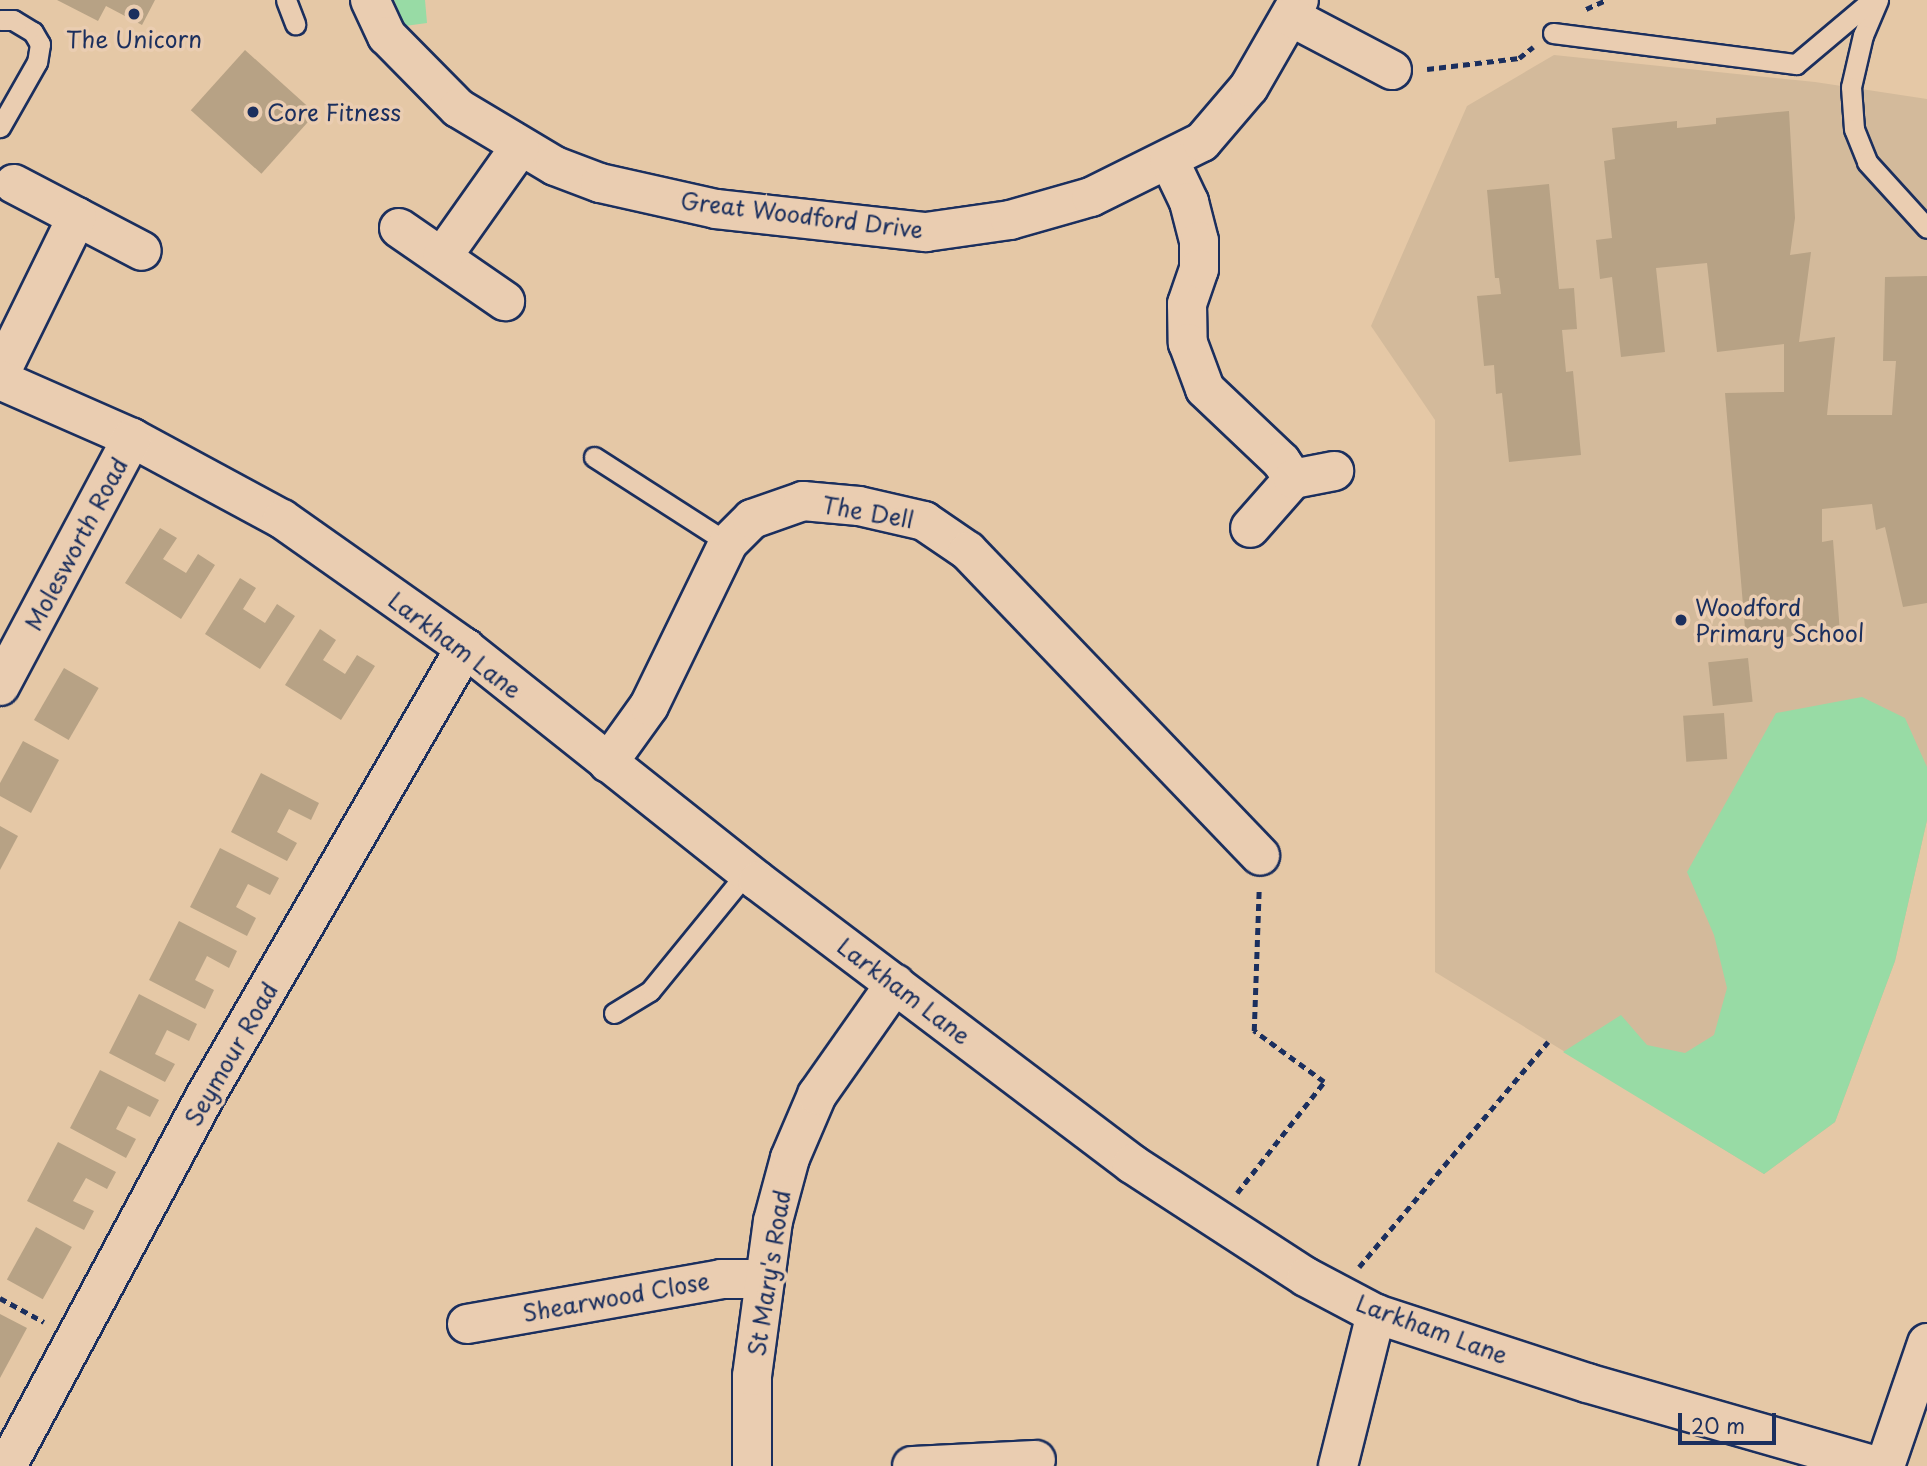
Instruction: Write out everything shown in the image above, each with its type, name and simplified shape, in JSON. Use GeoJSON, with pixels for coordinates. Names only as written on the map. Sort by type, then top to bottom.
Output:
{"type":"FeatureCollection","features":[{"type":"Feature","properties":{"kind":"street","name":"Great Woodford Drive"},"geometry":{"type":"LineString","coordinates":[[370,0],[387,36],[449,99],[520,147],[600,183],[716,209],[926,232],[1010,220],[1091,197],[1202,142],[1248,87],[1295,9]]}},
{"type":"Feature","properties":{"kind":"street"},"geometry":{"type":"LineString","coordinates":[[1295,9],[1392,70]]}},
{"type":"Feature","properties":{"kind":"street"},"geometry":{"type":"LineString","coordinates":[[442,257],[520,147]]}},
{"type":"Feature","properties":{"kind":"street"},"geometry":{"type":"LineString","coordinates":[[1169,160],[1189,202],[1199,241],[1199,269],[1187,304],[1188,342],[1205,389],[1281,461],[1293,479]]}},
{"type":"Feature","properties":{"kind":"street"},"geometry":{"type":"LineString","coordinates":[[14,184],[142,251]]}},
{"type":"Feature","properties":{"kind":"street"},"geometry":{"type":"LineString","coordinates":[[0,374],[77,217]]}},
{"type":"Feature","properties":{"kind":"street"},"geometry":{"type":"LineString","coordinates":[[399,228],[505,301]]}},
{"type":"Feature","properties":{"kind":"street","name":"Larkham Lane"},"geometry":{"type":"LineString","coordinates":[[0,380],[132,438],[282,519],[465,648],[747,872],[1132,1164],[1337,1293],[1376,1314],[1587,1383],[1877,1466]]}},
{"type":"Feature","properties":{"kind":"street","name":"Molesworth Road"},"geometry":{"type":"LineString","coordinates":[[0,686],[132,438]]}},
{"type":"Feature","properties":{"kind":"street"},"geometry":{"type":"LineString","coordinates":[[1250,528],[1293,479],[1334,471]]}},
{"type":"Feature","properties":{"kind":"street","name":"The Dell"},"geometry":{"type":"LineString","coordinates":[[608,763],[649,706],[728,543],[752,519],[803,501],[859,506],[924,521],[968,551],[1260,855]]}},
{"type":"Feature","properties":{"kind":"street","name":"Seymour Road"},"geometry":{"type":"LineString","coordinates":[[7,1466],[206,1095],[465,648]]}},
{"type":"Feature","properties":{"kind":"street","name":"St Mary's Road"},"geometry":{"type":"LineString","coordinates":[[752,1466],[752,1376],[773,1221],[790,1158],[817,1095],[895,984]]}},
{"type":"Feature","properties":{"kind":"street","name":"Shearwood Close"},"geometry":{"type":"LineString","coordinates":[[467,1324],[722,1279],[765,1279]]}},
{"type":"Feature","properties":{"kind":"street"},"geometry":{"type":"LineString","coordinates":[[1338,1466],[1376,1314]]}},
{"type":"Feature","properties":{"kind":"street"},"geometry":{"type":"LineString","coordinates":[[1885,1466],[1927,1343]]}},
{"type":"Feature","properties":{"kind":"street"},"geometry":{"type":"LineString","coordinates":[[912,1466],[1037,1460]]}},
{"type":"Feature","properties":{"kind":"lane"},"geometry":{"type":"LineString","coordinates":[[286,0],[295,24]]}},
{"type":"Feature","properties":{"kind":"lane"},"geometry":{"type":"LineString","coordinates":[[1553,33],[1796,64],[1875,0]]}},
{"type":"Feature","properties":{"kind":"lane"},"geometry":{"type":"LineString","coordinates":[[1875,0],[1863,35],[1851,87],[1854,129],[1867,162],[1927,228]]}},
{"type":"Feature","properties":{"kind":"lane"},"geometry":{"type":"LineString","coordinates":[[0,20],[13,20],[33,32],[40,44],[37,62],[0,127]]}},
{"type":"Feature","properties":{"kind":"lane"},"geometry":{"type":"LineString","coordinates":[[594,457],[728,543]]}},
{"type":"Feature","properties":{"kind":"lane"},"geometry":{"type":"LineString","coordinates":[[614,1013],[650,991],[747,872]]}},
{"type":"Feature","properties":{"kind":"path"},"geometry":{"type":"LineString","coordinates":[[1392,70],[1519,58],[1606,0]]}},
{"type":"Feature","properties":{"kind":"path"},"geometry":{"type":"LineString","coordinates":[[1217,1219],[1324,1082],[1254,1031],[1260,855]]}},
{"type":"Feature","properties":{"kind":"path"},"geometry":{"type":"LineString","coordinates":[[1337,1293],[1548,1042]]}},
{"type":"Feature","properties":{"kind":"path"},"geometry":{"type":"LineString","coordinates":[[0,1298],[75,1339]]}},
{"type":"Feature","properties":{"kind":"shaded area","name":"Woodford Primary School"},"geometry":{"type":"Polygon","coordinates":[[[1554,55],[1815,82],[1927,99],[1927,820],[1895,961],[1835,1122],[1764,1174],[1435,972],[1435,420],[1371,326],[1467,106],[1554,55]]]}},
{"type":"Feature","properties":{"kind":"green space"},"geometry":{"type":"Polygon","coordinates":[[[394,0],[425,0],[427,23],[405,26],[394,0]]]}},
{"type":"Feature","properties":{"kind":"green space"},"geometry":{"type":"Polygon","coordinates":[[[1862,697],[1905,718],[1927,767],[1927,820],[1895,961],[1835,1122],[1764,1174],[1563,1052],[1621,1015],[1647,1045],[1685,1053],[1714,1035],[1727,988],[1714,935],[1687,872],[1776,713],[1862,697]]]}},
{"type":"Feature","properties":{"kind":"building","name":"The Unicorn"},"geometry":{"type":"Polygon","coordinates":[[[57,0],[155,0],[142,25],[106,6],[98,21],[57,0]]]}},
{"type":"Feature","properties":{"kind":"building","name":"Core Fitness"},"geometry":{"type":"Polygon","coordinates":[[[245,50],[316,114],[261,174],[191,110],[245,50]]]}},
{"type":"Feature","properties":{"kind":"building"},"geometry":{"type":"Polygon","coordinates":[[[1789,111],[1795,218],[1790,255],[1811,252],[1799,342],[1835,337],[1827,415],[1892,415],[1896,361],[1883,361],[1885,277],[1927,276],[1927,603],[1903,607],[1885,527],[1876,530],[1872,504],[1822,509],[1822,542],[1833,540],[1840,633],[1746,640],[1725,393],[1784,392],[1784,344],[1717,352],[1707,263],[1656,268],[1665,352],[1621,357],[1612,277],[1600,279],[1596,240],[1612,238],[1604,161],[1615,159],[1612,128],[1677,121],[1677,128],[1716,124],[1716,118],[1789,111]]]}},
{"type":"Feature","properties":{"kind":"building"},"geometry":{"type":"Polygon","coordinates":[[[1549,184],[1559,289],[1574,288],[1577,329],[1562,330],[1566,372],[1573,371],[1581,455],[1509,462],[1502,393],[1496,394],[1494,365],[1484,366],[1477,296],[1501,294],[1499,278],[1495,278],[1487,190],[1549,184]]]}},
{"type":"Feature","properties":{"kind":"building"},"geometry":{"type":"Polygon","coordinates":[[[160,528],[177,538],[163,559],[186,573],[198,554],[215,565],[181,619],[125,583],[160,528]]]}},
{"type":"Feature","properties":{"kind":"building"},"geometry":{"type":"Polygon","coordinates":[[[240,578],[256,588],[243,609],[265,623],[277,604],[295,616],[260,669],[205,634],[240,578]]]}},
{"type":"Feature","properties":{"kind":"building"},"geometry":{"type":"Polygon","coordinates":[[[320,629],[336,640],[323,660],[345,674],[357,655],[375,666],[341,720],[285,685],[320,629]]]}},
{"type":"Feature","properties":{"kind":"building"},"geometry":{"type":"Polygon","coordinates":[[[1748,658],[1753,702],[1713,706],[1708,662],[1748,658]]]}},
{"type":"Feature","properties":{"kind":"building"},"geometry":{"type":"Polygon","coordinates":[[[64,668],[99,688],[69,740],[34,720],[64,668]]]}},
{"type":"Feature","properties":{"kind":"building"},"geometry":{"type":"Polygon","coordinates":[[[1724,713],[1727,759],[1686,762],[1683,716],[1724,713]]]}},
{"type":"Feature","properties":{"kind":"building"},"geometry":{"type":"Polygon","coordinates":[[[23,741],[59,760],[31,813],[0,796],[0,783],[23,741]]]}},
{"type":"Feature","properties":{"kind":"building"},"geometry":{"type":"Polygon","coordinates":[[[261,773],[319,803],[311,820],[289,809],[277,832],[297,843],[287,861],[231,832],[261,773]]]}},
{"type":"Feature","properties":{"kind":"building"},"geometry":{"type":"Polygon","coordinates":[[[0,826],[18,836],[0,870],[0,826]]]}},
{"type":"Feature","properties":{"kind":"building"},"geometry":{"type":"Polygon","coordinates":[[[220,848],[279,878],[270,895],[248,884],[236,907],[256,918],[247,936],[190,907],[220,848]]]}},
{"type":"Feature","properties":{"kind":"building"},"geometry":{"type":"Polygon","coordinates":[[[179,921],[237,951],[229,968],[207,956],[195,980],[214,990],[205,1009],[149,980],[179,921]]]}},
{"type":"Feature","properties":{"kind":"building"},"geometry":{"type":"Polygon","coordinates":[[[139,994],[197,1024],[189,1041],[167,1030],[155,1054],[175,1064],[165,1082],[109,1053],[139,994]]]}},
{"type":"Feature","properties":{"kind":"building"},"geometry":{"type":"Polygon","coordinates":[[[100,1070],[159,1100],[150,1117],[128,1106],[116,1129],[136,1139],[126,1158],[70,1128],[100,1070]]]}},
{"type":"Feature","properties":{"kind":"building"},"geometry":{"type":"Polygon","coordinates":[[[58,1142],[116,1172],[107,1189],[86,1178],[73,1201],[94,1211],[84,1230],[27,1201],[58,1142]]]}},
{"type":"Feature","properties":{"kind":"building"},"geometry":{"type":"Polygon","coordinates":[[[36,1227],[72,1247],[43,1299],[7,1279],[36,1227]]]}},
{"type":"Feature","properties":{"kind":"building"},"geometry":{"type":"Polygon","coordinates":[[[0,1314],[27,1328],[0,1378],[0,1314]]]}},
{"type":"Feature","properties":{"kind":"place","name":"The Unicorn"},"geometry":{"type":"Point","coordinates":[134,14]}},
{"type":"Feature","properties":{"kind":"place","name":"Core Fitness"},"geometry":{"type":"Point","coordinates":[253,112]}},
{"type":"Feature","properties":{"kind":"place","name":"Woodford Primary School"},"geometry":{"type":"Point","coordinates":[1681,620]}}]}
